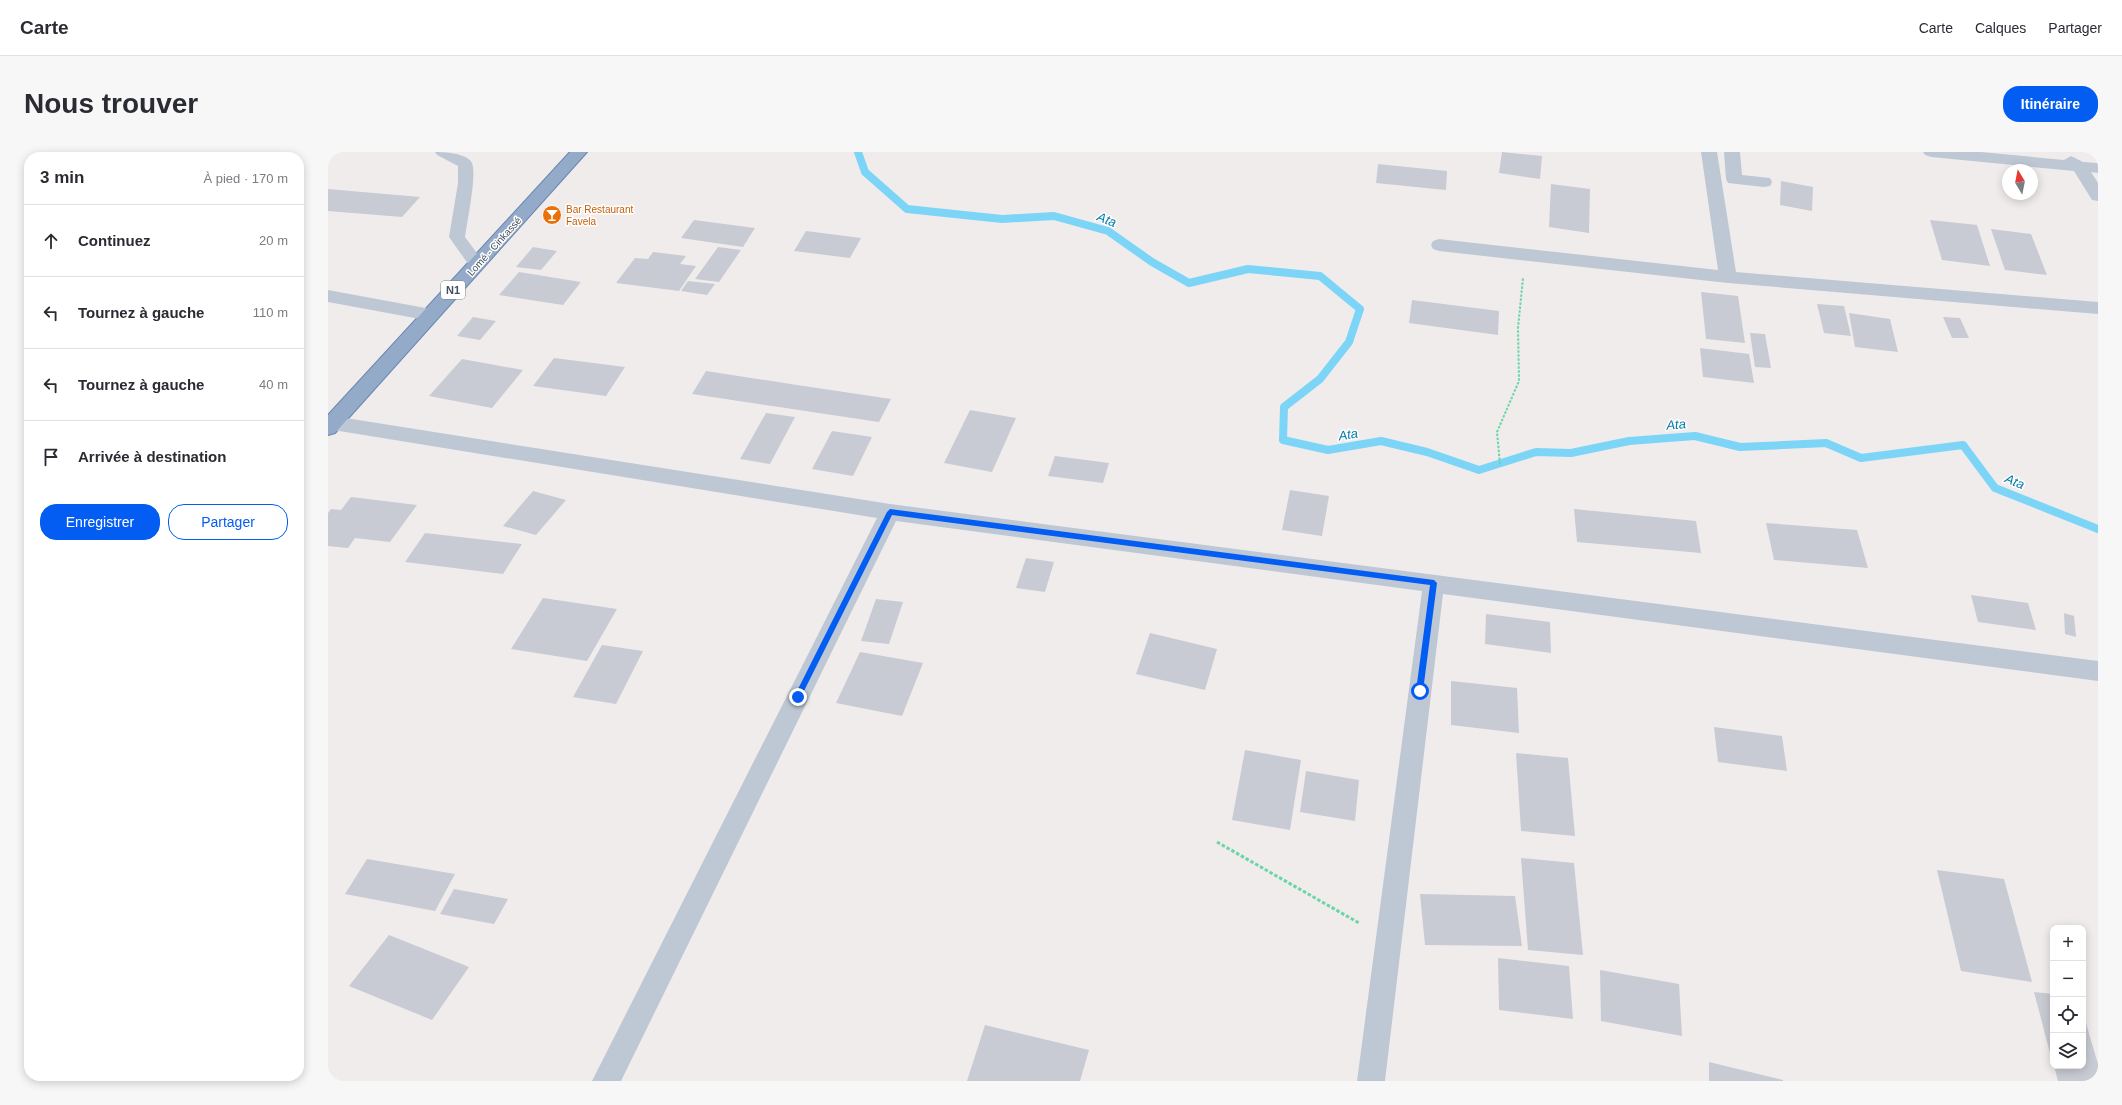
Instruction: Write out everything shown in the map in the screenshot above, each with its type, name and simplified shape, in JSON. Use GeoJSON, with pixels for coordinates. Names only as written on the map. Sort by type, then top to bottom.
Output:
{"type":"FeatureCollection","features":[{"type":"Feature","properties":{"kind":"highway","name":"Lomé - Cinkassé"},"geometry":{"type":"LineString","coordinates":[[331,426],[578,152]]}},
{"type":"Feature","properties":{"kind":"street"},"geometry":{"type":"LineString","coordinates":[[1709,152],[1728,277]]}},
{"type":"Feature","properties":{"kind":"street"},"geometry":{"type":"LineString","coordinates":[[1732,152],[1734,179],[1764,182]]}},
{"type":"Feature","properties":{"kind":"street"},"geometry":{"type":"LineString","coordinates":[[1931,152],[2098,168]]}},
{"type":"Feature","properties":{"kind":"street"},"geometry":{"type":"LineString","coordinates":[[2056,152],[2080,167],[2098,196]]}},
{"type":"Feature","properties":{"kind":"street"},"geometry":{"type":"LineString","coordinates":[[1439,245],[1728,277],[2098,308]]}},
{"type":"Feature","properties":{"kind":"street"},"geometry":{"type":"LineString","coordinates":[[328,296],[431,315]]}},
{"type":"Feature","properties":{"kind":"street"},"geometry":{"type":"LineString","coordinates":[[331,426],[890,512],[2098,671]]}},
{"type":"Feature","properties":{"kind":"street"},"geometry":{"type":"LineString","coordinates":[[606,1081],[890,512]]}},
{"type":"Feature","properties":{"kind":"street"},"geometry":{"type":"LineString","coordinates":[[1371,1081],[1434,583]]}},
{"type":"Feature","properties":{"kind":"lane"},"geometry":{"type":"LineString","coordinates":[[442,152],[465,164],[465,183],[457,237],[477,264]]}},
{"type":"Feature","properties":{"kind":"path"},"geometry":{"type":"LineString","coordinates":[[1498,251],[1524,275],[1518,328],[1519,381],[1497,432],[1500,464]]}},
{"type":"Feature","properties":{"kind":"path"},"geometry":{"type":"LineString","coordinates":[[1217,842],[1389,940]]}},
{"type":"Feature","properties":{"kind":"building"},"geometry":{"type":"Polygon","coordinates":[[[1502,152],[1542,156],[1540,179],[1499,173],[1502,152]]]}},
{"type":"Feature","properties":{"kind":"building"},"geometry":{"type":"Polygon","coordinates":[[[1378,164],[1447,171],[1446,190],[1376,183],[1378,164]]]}},
{"type":"Feature","properties":{"kind":"building"},"geometry":{"type":"Polygon","coordinates":[[[1781,181],[1813,187],[1812,211],[1780,205],[1781,181]]]}},
{"type":"Feature","properties":{"kind":"building"},"geometry":{"type":"Polygon","coordinates":[[[1551,184],[1590,189],[1589,233],[1549,227],[1551,184]]]}},
{"type":"Feature","properties":{"kind":"building"},"geometry":{"type":"Polygon","coordinates":[[[328,189],[420,197],[402,217],[328,211],[328,189]]]}},
{"type":"Feature","properties":{"kind":"building"},"geometry":{"type":"Polygon","coordinates":[[[694,220],[755,228],[743,247],[681,238],[694,220]]]}},
{"type":"Feature","properties":{"kind":"building"},"geometry":{"type":"Polygon","coordinates":[[[1930,220],[1977,225],[1990,266],[1942,260],[1930,220]]]}},
{"type":"Feature","properties":{"kind":"building"},"geometry":{"type":"Polygon","coordinates":[[[1991,229],[2031,234],[2047,275],[2005,270],[1991,229]]]}},
{"type":"Feature","properties":{"kind":"building"},"geometry":{"type":"Polygon","coordinates":[[[806,231],[861,238],[850,258],[794,251],[806,231]]]}},
{"type":"Feature","properties":{"kind":"building"},"geometry":{"type":"Polygon","coordinates":[[[533,247],[557,251],[541,270],[516,267],[533,247]]]}},
{"type":"Feature","properties":{"kind":"building"},"geometry":{"type":"Polygon","coordinates":[[[718,247],[741,250],[719,282],[695,279],[718,247]]]}},
{"type":"Feature","properties":{"kind":"building"},"geometry":{"type":"Polygon","coordinates":[[[653,252],[686,256],[680,264],[696,266],[679,291],[616,283],[635,258],[648,259],[653,252]]]}},
{"type":"Feature","properties":{"kind":"building"},"geometry":{"type":"Polygon","coordinates":[[[519,272],[581,282],[563,305],[499,295],[519,272]]]}},
{"type":"Feature","properties":{"kind":"building"},"geometry":{"type":"Polygon","coordinates":[[[688,281],[715,284],[707,295],[681,291],[688,281]]]}},
{"type":"Feature","properties":{"kind":"building"},"geometry":{"type":"Polygon","coordinates":[[[1701,292],[1738,296],[1745,343],[1706,339],[1701,292]]]}},
{"type":"Feature","properties":{"kind":"building"},"geometry":{"type":"Polygon","coordinates":[[[1412,300],[1499,311],[1498,335],[1409,323],[1412,300]]]}},
{"type":"Feature","properties":{"kind":"building"},"geometry":{"type":"Polygon","coordinates":[[[1817,304],[1844,306],[1851,336],[1824,333],[1817,304]]]}},
{"type":"Feature","properties":{"kind":"building"},"geometry":{"type":"Polygon","coordinates":[[[1849,313],[1890,319],[1898,352],[1855,347],[1849,313]]]}},
{"type":"Feature","properties":{"kind":"building"},"geometry":{"type":"Polygon","coordinates":[[[473,317],[496,321],[480,340],[457,336],[473,317]]]}},
{"type":"Feature","properties":{"kind":"building"},"geometry":{"type":"Polygon","coordinates":[[[1943,317],[1960,318],[1969,338],[1952,338],[1943,317]]]}},
{"type":"Feature","properties":{"kind":"building"},"geometry":{"type":"Polygon","coordinates":[[[1750,333],[1765,334],[1771,368],[1755,367],[1750,333]]]}},
{"type":"Feature","properties":{"kind":"building"},"geometry":{"type":"Polygon","coordinates":[[[1700,348],[1749,354],[1754,383],[1703,377],[1700,348]]]}},
{"type":"Feature","properties":{"kind":"building"},"geometry":{"type":"Polygon","coordinates":[[[554,358],[625,367],[606,396],[533,386],[554,358]]]}},
{"type":"Feature","properties":{"kind":"building"},"geometry":{"type":"Polygon","coordinates":[[[462,359],[523,370],[492,408],[429,396],[462,359]]]}},
{"type":"Feature","properties":{"kind":"building"},"geometry":{"type":"Polygon","coordinates":[[[706,371],[891,399],[879,422],[692,394],[706,371]]]}},
{"type":"Feature","properties":{"kind":"building"},"geometry":{"type":"Polygon","coordinates":[[[970,410],[1016,418],[992,472],[944,463],[970,410]]]}},
{"type":"Feature","properties":{"kind":"building"},"geometry":{"type":"Polygon","coordinates":[[[766,413],[795,417],[770,464],[740,459],[766,413]]]}},
{"type":"Feature","properties":{"kind":"building"},"geometry":{"type":"Polygon","coordinates":[[[832,431],[872,437],[853,476],[812,469],[832,431]]]}},
{"type":"Feature","properties":{"kind":"building"},"geometry":{"type":"Polygon","coordinates":[[[1055,456],[1109,463],[1103,483],[1048,476],[1055,456]]]}},
{"type":"Feature","properties":{"kind":"building"},"geometry":{"type":"Polygon","coordinates":[[[1290,490],[1329,496],[1322,536],[1282,530],[1290,490]]]}},
{"type":"Feature","properties":{"kind":"building"},"geometry":{"type":"Polygon","coordinates":[[[533,491],[566,500],[536,535],[503,526],[533,491]]]}},
{"type":"Feature","properties":{"kind":"building"},"geometry":{"type":"Polygon","coordinates":[[[351,497],[417,505],[390,542],[355,538],[348,548],[328,546],[328,513],[331,509],[341,510],[351,497]]]}},
{"type":"Feature","properties":{"kind":"building"},"geometry":{"type":"Polygon","coordinates":[[[1574,509],[1696,521],[1701,553],[1577,542],[1574,509]]]}},
{"type":"Feature","properties":{"kind":"building"},"geometry":{"type":"Polygon","coordinates":[[[1766,523],[1857,530],[1868,568],[1774,560],[1766,523]]]}},
{"type":"Feature","properties":{"kind":"building"},"geometry":{"type":"Polygon","coordinates":[[[425,533],[522,544],[503,574],[405,562],[425,533]]]}},
{"type":"Feature","properties":{"kind":"building"},"geometry":{"type":"Polygon","coordinates":[[[1026,558],[1054,562],[1045,592],[1016,588],[1026,558]]]}},
{"type":"Feature","properties":{"kind":"building"},"geometry":{"type":"Polygon","coordinates":[[[1971,595],[2028,603],[2036,630],[1978,622],[1971,595]]]}},
{"type":"Feature","properties":{"kind":"building"},"geometry":{"type":"Polygon","coordinates":[[[543,598],[617,609],[587,661],[511,649],[543,598]]]}},
{"type":"Feature","properties":{"kind":"building"},"geometry":{"type":"Polygon","coordinates":[[[876,599],[903,602],[889,644],[861,641],[876,599]]]}},
{"type":"Feature","properties":{"kind":"building"},"geometry":{"type":"Polygon","coordinates":[[[2064,613],[2074,616],[2076,637],[2065,634],[2064,613]]]}},
{"type":"Feature","properties":{"kind":"building"},"geometry":{"type":"Polygon","coordinates":[[[1486,614],[1550,622],[1551,653],[1485,644],[1486,614]]]}},
{"type":"Feature","properties":{"kind":"building"},"geometry":{"type":"Polygon","coordinates":[[[1150,633],[1217,649],[1205,690],[1136,674],[1150,633]]]}},
{"type":"Feature","properties":{"kind":"building"},"geometry":{"type":"Polygon","coordinates":[[[602,645],[643,651],[616,704],[573,697],[602,645]]]}},
{"type":"Feature","properties":{"kind":"building"},"geometry":{"type":"Polygon","coordinates":[[[860,652],[923,663],[902,716],[836,703],[860,652]]]}},
{"type":"Feature","properties":{"kind":"building"},"geometry":{"type":"Polygon","coordinates":[[[1451,681],[1517,688],[1519,733],[1451,725],[1451,681]]]}},
{"type":"Feature","properties":{"kind":"building"},"geometry":{"type":"Polygon","coordinates":[[[1714,727],[1782,736],[1787,771],[1718,762],[1714,727]]]}},
{"type":"Feature","properties":{"kind":"building"},"geometry":{"type":"Polygon","coordinates":[[[1245,750],[1301,760],[1290,830],[1232,820],[1245,750]]]}},
{"type":"Feature","properties":{"kind":"building"},"geometry":{"type":"Polygon","coordinates":[[[1516,753],[1568,758],[1575,836],[1521,831],[1516,753]]]}},
{"type":"Feature","properties":{"kind":"building"},"geometry":{"type":"Polygon","coordinates":[[[1306,771],[1359,780],[1355,821],[1300,812],[1306,771]]]}},
{"type":"Feature","properties":{"kind":"building"},"geometry":{"type":"Polygon","coordinates":[[[1521,858],[1574,863],[1583,955],[1528,950],[1521,858]]]}},
{"type":"Feature","properties":{"kind":"building"},"geometry":{"type":"Polygon","coordinates":[[[367,859],[455,874],[435,911],[345,894],[367,859]]]}},
{"type":"Feature","properties":{"kind":"building"},"geometry":{"type":"Polygon","coordinates":[[[1937,870],[2004,879],[2032,982],[1961,971],[1937,870]]]}},
{"type":"Feature","properties":{"kind":"building"},"geometry":{"type":"Polygon","coordinates":[[[454,889],[508,899],[494,924],[440,914],[454,889]]]}},
{"type":"Feature","properties":{"kind":"building"},"geometry":{"type":"Polygon","coordinates":[[[1420,894],[1515,896],[1522,946],[1425,945],[1420,894]]]}},
{"type":"Feature","properties":{"kind":"building"},"geometry":{"type":"Polygon","coordinates":[[[389,935],[469,967],[432,1020],[349,986],[389,935]]]}},
{"type":"Feature","properties":{"kind":"building"},"geometry":{"type":"Polygon","coordinates":[[[1498,958],[1569,966],[1573,1019],[1499,1010],[1498,958]]]}},
{"type":"Feature","properties":{"kind":"building"},"geometry":{"type":"Polygon","coordinates":[[[1600,970],[1679,984],[1682,1036],[1601,1021],[1600,970]]]}},
{"type":"Feature","properties":{"kind":"building"},"geometry":{"type":"Polygon","coordinates":[[[2034,992],[2050,994],[2050,1053],[2034,992]]]}},
{"type":"Feature","properties":{"kind":"building"},"geometry":{"type":"Polygon","coordinates":[[[2086,1023],[2098,1064],[2098,1081],[2058,1081],[2055,1069],[2086,1069],[2086,1023]]]}},
{"type":"Feature","properties":{"kind":"building"},"geometry":{"type":"Polygon","coordinates":[[[985,1025],[1089,1050],[1080,1081],[967,1081],[985,1025]]]}},
{"type":"Feature","properties":{"kind":"building"},"geometry":{"type":"Polygon","coordinates":[[[1709,1062],[1783,1080],[1783,1081],[1709,1081],[1709,1062]]]}},
{"type":"Feature","properties":{"kind":"waterway","name":"Ata"},"geometry":{"type":"LineString","coordinates":[[858,152],[865,172],[907,209],[1002,219],[1054,216],[1108,231],[1152,262],[1189,283],[1248,269],[1320,276],[1360,309],[1349,342],[1320,379],[1284,407],[1283,440],[1328,450],[1381,441],[1427,452],[1479,470],[1536,452],[1571,453],[1629,441],[1695,436],[1740,447],[1826,443],[1861,458],[1963,445],[1995,488],[2098,529]]}},
{"type":"Feature","properties":{"kind":"place","name":"Bar Restaurant Favela"},"geometry":{"type":"Point","coordinates":[552,215]}},
{"type":"Feature","properties":{"kind":"route"},"geometry":{"type":"LineString","coordinates":[[798,697],[890,512],[1434,583],[1420,691]]}}]}
